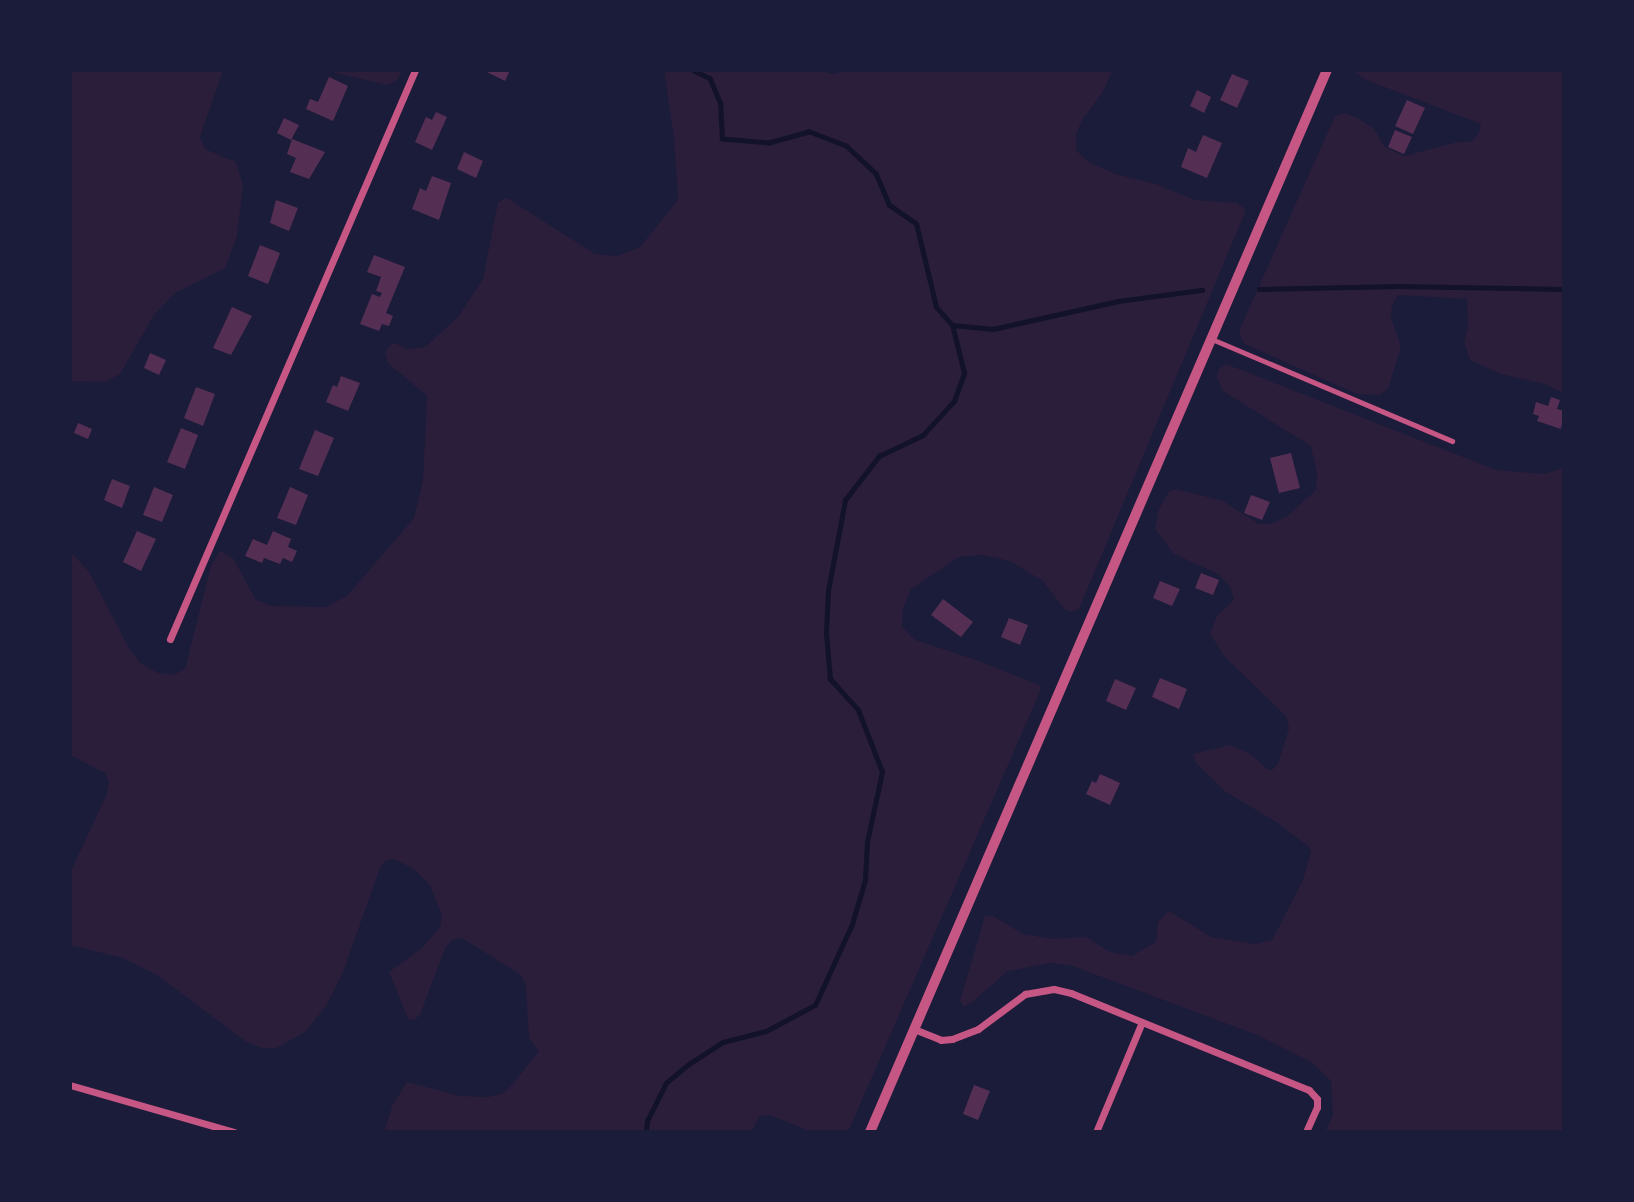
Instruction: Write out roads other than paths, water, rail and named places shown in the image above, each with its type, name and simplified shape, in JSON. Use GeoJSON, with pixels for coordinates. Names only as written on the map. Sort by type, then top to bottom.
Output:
{"type":"FeatureCollection","features":[{"type":"Feature","properties":{"kind":"street"},"geometry":{"type":"LineString","coordinates":[[170,639],[415,70]]}},
{"type":"Feature","properties":{"kind":"street"},"geometry":{"type":"LineString","coordinates":[[870,1132],[1327,70]]}},
{"type":"Feature","properties":{"kind":"street"},"geometry":{"type":"LineString","coordinates":[[914,1029],[941,1040],[966,1034],[988,1022],[1011,1002],[1039,990],[1071,993],[1310,1090],[1317,1100],[1317,1107],[1306,1132]]}},
{"type":"Feature","properties":{"kind":"street"},"geometry":{"type":"LineString","coordinates":[[1096,1132],[1142,1022]]}},
{"type":"Feature","properties":{"kind":"street"},"geometry":{"type":"LineString","coordinates":[[70,1085],[234,1132]]}},
{"type":"Feature","properties":{"kind":"lane"},"geometry":{"type":"LineString","coordinates":[[1211,339],[1452,442]]}},
{"type":"Feature","properties":{"kind":"waterway"},"geometry":{"type":"LineString","coordinates":[[646,1132],[647,1121],[666,1083],[689,1064],[723,1042],[766,1031],[815,1005],[852,924],[865,880],[867,842],[882,772],[858,710],[830,679],[826,633],[828,591],[845,500],[879,456],[923,435],[954,401],[964,373],[952,325],[936,307],[916,224],[889,205],[876,174],[846,146],[809,132],[769,143],[722,139],[720,103],[710,79],[692,70]]}},
{"type":"Feature","properties":{"kind":"waterway"},"geometry":{"type":"LineString","coordinates":[[1259,289],[1398,286],[1564,289]]}},
{"type":"Feature","properties":{"kind":"waterway"},"geometry":{"type":"LineString","coordinates":[[952,325],[993,329],[1118,301],[1202,290]]}}]}
